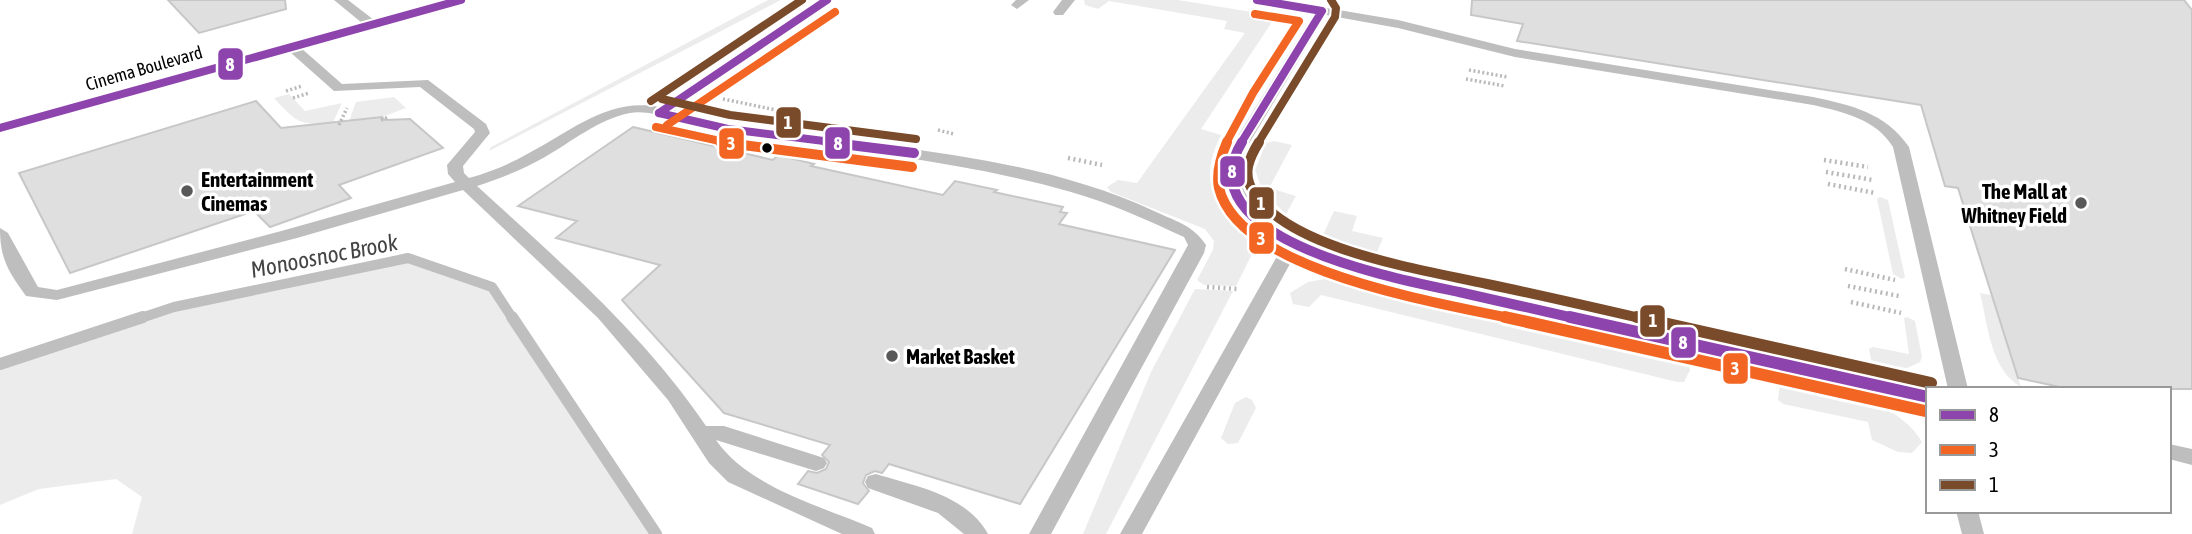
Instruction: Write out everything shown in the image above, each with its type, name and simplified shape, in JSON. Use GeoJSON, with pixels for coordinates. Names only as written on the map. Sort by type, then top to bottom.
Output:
{"type":"FeatureCollection","features":[{"type":"Feature","properties":{"kind":"lane"},"geometry":{"type":"LineString","coordinates":[[341,0],[372,25]]}},
{"type":"Feature","properties":{"kind":"lane","name":"Cinema Boulevard"},"geometry":{"type":"LineString","coordinates":[[0,128],[372,25],[426,4],[461,0]]}},
{"type":"Feature","properties":{"kind":"lane"},"geometry":{"type":"LineString","coordinates":[[659,113],[827,0]]}},
{"type":"Feature","properties":{"kind":"lane"},"geometry":{"type":"LineString","coordinates":[[1059,12],[1069,0]]}},
{"type":"Feature","properties":{"kind":"lane"},"geometry":{"type":"LineString","coordinates":[[1257,0],[1398,24],[1515,53],[1813,101],[1846,109],[1875,121],[1893,135],[1901,146],[1958,387]]}},
{"type":"Feature","properties":{"kind":"lane"},"geometry":{"type":"LineString","coordinates":[[1322,10],[1232,164],[1233,181],[1242,201],[1260,220],[1293,243],[1364,271],[1926,397]]}},
{"type":"Feature","properties":{"kind":"lane"},"geometry":{"type":"LineString","coordinates":[[292,47],[339,88],[423,83],[481,127],[482,133],[455,165],[456,174],[605,314],[675,395],[717,458],[736,475],[820,517],[864,534]]}},
{"type":"Feature","properties":{"kind":"lane"},"geometry":{"type":"LineString","coordinates":[[2,242],[32,292],[58,295],[291,234],[466,184],[527,161],[613,113],[634,108],[728,129],[943,157],[1053,181],[1095,194],[1182,230],[1194,238],[1196,252],[1040,534]]}},
{"type":"Feature","properties":{"kind":"lane"},"geometry":{"type":"LineString","coordinates":[[1131,534],[1293,243]]}},
{"type":"Feature","properties":{"kind":"lane"},"geometry":{"type":"LineString","coordinates":[[700,433],[724,433],[816,463]]}},
{"type":"Feature","properties":{"kind":"lane"},"geometry":{"type":"LineString","coordinates":[[2171,452],[2192,457]]}},
{"type":"Feature","properties":{"kind":"lane"},"geometry":{"type":"LineString","coordinates":[[876,482],[964,516],[977,534]]}},
{"type":"Feature","properties":{"kind":"lane"},"geometry":{"type":"LineString","coordinates":[[1968,513],[1973,534]]}},
{"type":"Feature","properties":{"kind":"path"},"geometry":{"type":"LineString","coordinates":[[1469,70],[1507,77]]}},
{"type":"Feature","properties":{"kind":"path"},"geometry":{"type":"LineString","coordinates":[[1466,79],[1505,86]]}},
{"type":"Feature","properties":{"kind":"path"},"geometry":{"type":"LineString","coordinates":[[691,92],[777,111]]}},
{"type":"Feature","properties":{"kind":"path"},"geometry":{"type":"LineString","coordinates":[[339,125],[345,113]]}},
{"type":"Feature","properties":{"kind":"path"},"geometry":{"type":"LineString","coordinates":[[381,120],[389,117]]}},
{"type":"Feature","properties":{"kind":"path"},"geometry":{"type":"LineString","coordinates":[[1824,160],[1868,167]]}},
{"type":"Feature","properties":{"kind":"path"},"geometry":{"type":"LineString","coordinates":[[1826,172],[1873,180]]}},
{"type":"Feature","properties":{"kind":"path"},"geometry":{"type":"LineString","coordinates":[[1828,184],[1875,193]]}},
{"type":"Feature","properties":{"kind":"path"},"geometry":{"type":"LineString","coordinates":[[1845,270],[1895,280]]}},
{"type":"Feature","properties":{"kind":"path"},"geometry":{"type":"LineString","coordinates":[[1178,285],[1265,291]]}},
{"type":"Feature","properties":{"kind":"path"},"geometry":{"type":"LineString","coordinates":[[1848,286],[1899,296]]}},
{"type":"Feature","properties":{"kind":"path"},"geometry":{"type":"LineString","coordinates":[[1851,302],[1901,313]]}},
{"type":"Feature","properties":{"kind":"shaded area"},"geometry":{"type":"Polygon","coordinates":[[[768,0],[781,0],[489,151],[491,147],[768,0]]]}},
{"type":"Feature","properties":{"kind":"shaded area"},"geometry":{"type":"Polygon","coordinates":[[[1084,0],[1178,0],[1276,16],[1201,129],[1221,135],[1210,168],[1214,196],[1231,220],[1258,242],[1236,286],[1204,285],[1197,280],[1213,250],[1214,241],[1205,229],[1111,192],[1107,187],[1118,180],[1137,183],[1245,33],[1224,29],[1227,21],[1109,1],[1098,9],[1085,5],[1084,0]]]}},
{"type":"Feature","properties":{"kind":"shaded area"},"geometry":{"type":"Polygon","coordinates":[[[289,94],[305,111],[342,103],[333,122],[306,123],[294,118],[274,98],[289,94]]]}},
{"type":"Feature","properties":{"kind":"shaded area"},"geometry":{"type":"Polygon","coordinates":[[[394,97],[406,108],[382,117],[349,121],[356,102],[394,97]]]}},
{"type":"Feature","properties":{"kind":"shaded area"},"geometry":{"type":"Polygon","coordinates":[[[1274,141],[1292,145],[1269,188],[1296,196],[1286,214],[1263,192],[1255,170],[1266,143],[1274,141]]]}},
{"type":"Feature","properties":{"kind":"shaded area"},"geometry":{"type":"Polygon","coordinates":[[[1880,197],[1888,200],[1905,277],[1902,279],[1893,274],[1877,199],[1880,197]]]}},
{"type":"Feature","properties":{"kind":"shaded area"},"geometry":{"type":"Polygon","coordinates":[[[1334,211],[1357,216],[1352,231],[1383,238],[1375,257],[1363,256],[1322,237],[1334,211]]]}},
{"type":"Feature","properties":{"kind":"shaded area"},"geometry":{"type":"Polygon","coordinates":[[[408,258],[492,287],[656,534],[132,534],[142,497],[116,479],[39,489],[0,505],[0,364],[160,312],[408,258]]]}},
{"type":"Feature","properties":{"kind":"shaded area"},"geometry":{"type":"Polygon","coordinates":[[[1345,280],[1675,354],[1688,363],[1690,370],[1684,382],[1677,382],[1321,295],[1309,307],[1293,304],[1290,293],[1308,282],[1345,280]]]}},
{"type":"Feature","properties":{"kind":"shaded area"},"geometry":{"type":"Polygon","coordinates":[[[1195,289],[1233,291],[1106,534],[1083,534],[1151,372],[1195,289]]]}},
{"type":"Feature","properties":{"kind":"shaded area"},"geometry":{"type":"Polygon","coordinates":[[[1980,293],[1991,295],[2021,387],[2011,379],[1997,358],[1988,332],[1980,293]]]}},
{"type":"Feature","properties":{"kind":"shaded area"},"geometry":{"type":"Polygon","coordinates":[[[1904,318],[1915,321],[1922,357],[1920,362],[1905,369],[1872,364],[1869,349],[1873,347],[1909,354],[1904,318]]]}},
{"type":"Feature","properties":{"kind":"shaded area"},"geometry":{"type":"Polygon","coordinates":[[[1784,380],[1841,391],[1880,406],[1911,428],[1922,442],[1912,453],[1898,452],[1872,440],[1868,422],[1783,404],[1778,400],[1780,382],[1784,380]]]}},
{"type":"Feature","properties":{"kind":"shaded area"},"geometry":{"type":"Polygon","coordinates":[[[1246,397],[1252,400],[1256,408],[1238,443],[1228,444],[1221,438],[1235,403],[1246,397]]]}},
{"type":"Feature","properties":{"kind":"building"},"geometry":{"type":"Polygon","coordinates":[[[168,0],[285,0],[286,9],[199,33],[168,0]]]}},
{"type":"Feature","properties":{"kind":"building","name":"The Mall at Whitney Field"},"geometry":{"type":"Polygon","coordinates":[[[1472,0],[2184,0],[2192,10],[2192,389],[2060,387],[2018,378],[1958,188],[1945,186],[1921,105],[1517,41],[1523,24],[1471,15],[1472,0]]]}},
{"type":"Feature","properties":{"kind":"building","name":"Entertainment Cinemas"},"geometry":{"type":"Polygon","coordinates":[[[256,101],[281,128],[382,117],[385,120],[410,119],[443,148],[339,185],[351,198],[270,227],[254,211],[70,273],[19,173],[256,101]]]}},
{"type":"Feature","properties":{"kind":"building","name":"Market Basket"},"geometry":{"type":"Polygon","coordinates":[[[633,127],[773,160],[778,155],[814,164],[811,166],[943,195],[955,181],[997,190],[994,192],[1063,207],[1060,212],[1067,213],[1059,224],[1175,250],[1020,504],[889,464],[882,473],[875,471],[866,475],[863,483],[869,491],[858,504],[798,484],[808,471],[817,473],[826,469],[829,462],[822,455],[830,445],[724,413],[622,300],[660,265],[556,238],[577,221],[518,206],[633,127]]]}},
{"type":"Feature","properties":{"kind":"waterway","name":"Monoosnoc Brook"},"geometry":{"type":"LineString","coordinates":[[138,319],[174,307],[408,258],[492,287],[513,319]]}},
{"type":"Feature","properties":{"kind":"waterway","name":"Monoosnoc Brook"},"geometry":{"type":"LineString","coordinates":[[0,364],[143,317]]}},
{"type":"Feature","properties":{"kind":"waterway","name":"Monoosnoc Brook"},"geometry":{"type":"LineString","coordinates":[[512,317],[656,534]]}},
{"type":"Feature","properties":{"kind":"transit line","name":"8"},"geometry":{"type":"LineString","coordinates":[[0,128],[461,0]]}},
{"type":"Feature","properties":{"kind":"transit line","name":"1"},"geometry":{"type":"LineString","coordinates":[[651,101],[802,0]]}},
{"type":"Feature","properties":{"kind":"transit line","name":"8"},"geometry":{"type":"LineString","coordinates":[[659,113],[827,0]]}},
{"type":"Feature","properties":{"kind":"transit line","name":"8"},"geometry":{"type":"LineString","coordinates":[[1257,0],[1322,11],[1239,147],[1232,170],[1237,192],[1248,210],[1283,237],[1325,258],[1364,271],[1926,397]]}},
{"type":"Feature","properties":{"kind":"transit line","name":"1"},"geometry":{"type":"LineString","coordinates":[[1331,0],[1336,8],[1335,17],[1252,153],[1248,166],[1247,174],[1252,190],[1262,204],[1277,217],[1315,238],[1368,257],[1931,383]]}},
{"type":"Feature","properties":{"kind":"transit line","name":"3"},"geometry":{"type":"LineString","coordinates":[[667,125],[835,12]]}},
{"type":"Feature","properties":{"kind":"transit line","name":"3"},"geometry":{"type":"LineString","coordinates":[[1255,14],[1299,21],[1253,93],[1232,132],[1219,166],[1219,188],[1229,209],[1268,244],[1293,258],[1361,285],[1925,411]]}},
{"type":"Feature","properties":{"kind":"transit line","name":"1"},"geometry":{"type":"LineString","coordinates":[[662,99],[730,115],[916,139]]}},
{"type":"Feature","properties":{"kind":"transit line","name":"8"},"geometry":{"type":"LineString","coordinates":[[659,113],[728,129],[914,153]]}},
{"type":"Feature","properties":{"kind":"transit line","name":"3"},"geometry":{"type":"LineString","coordinates":[[656,127],[726,143],[912,167]]}},
{"type":"Feature","properties":{"kind":"place","name":"Entertainment Cinemas"},"geometry":{"type":"Point","coordinates":[187,191]}},
{"type":"Feature","properties":{"kind":"place","name":"The Mall at Whitney Field"},"geometry":{"type":"Point","coordinates":[2081,203]}},
{"type":"Feature","properties":{"kind":"place","name":"Market Basket"},"geometry":{"type":"Point","coordinates":[892,356]}}]}
